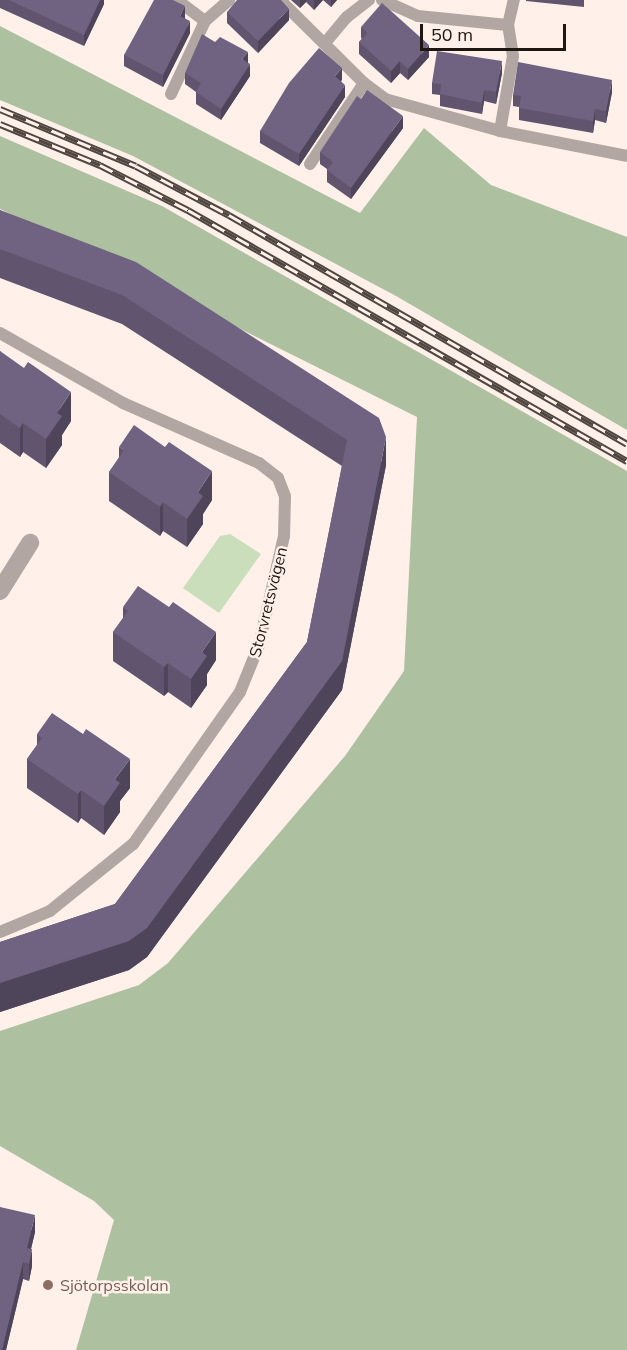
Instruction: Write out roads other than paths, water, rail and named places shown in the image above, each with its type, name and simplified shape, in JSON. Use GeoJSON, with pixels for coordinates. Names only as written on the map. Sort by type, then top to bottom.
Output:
{"type":"FeatureCollection","features":[{"type":"Feature","properties":{"kind":"street"},"geometry":{"type":"LineString","coordinates":[[0,591],[30,543]]}},
{"type":"Feature","properties":{"kind":"lane"},"geometry":{"type":"LineString","coordinates":[[177,0],[205,21]]}},
{"type":"Feature","properties":{"kind":"lane"},"geometry":{"type":"LineString","coordinates":[[171,94],[205,21],[229,0]]}},
{"type":"Feature","properties":{"kind":"lane"},"geometry":{"type":"LineString","coordinates":[[280,0],[364,83],[385,99],[411,108],[500,130],[627,156]]}},
{"type":"Feature","properties":{"kind":"lane"},"geometry":{"type":"LineString","coordinates":[[325,43],[347,17],[369,0]]}},
{"type":"Feature","properties":{"kind":"lane"},"geometry":{"type":"LineString","coordinates":[[382,0],[418,16],[508,25]]}},
{"type":"Feature","properties":{"kind":"lane"},"geometry":{"type":"LineString","coordinates":[[500,130],[513,56],[508,25],[514,0]]}},
{"type":"Feature","properties":{"kind":"lane"},"geometry":{"type":"LineString","coordinates":[[309,164],[364,83]]}},
{"type":"Feature","properties":{"kind":"lane","name":"Storvretsvägen"},"geometry":{"type":"LineString","coordinates":[[0,333],[140,412],[259,463],[278,478],[285,496],[281,547],[259,645],[240,692],[133,844],[50,911],[0,932]]}},
{"type":"Feature","properties":{"kind":"railway"},"geometry":{"type":"LineString","coordinates":[[0,109],[136,166],[229,215],[627,444]]}},
{"type":"Feature","properties":{"kind":"railway"},"geometry":{"type":"LineString","coordinates":[[0,124],[100,165],[188,210],[627,461]]}},
{"type":"Feature","properties":{"kind":"place","name":"Sjötorpsskolan"},"geometry":{"type":"Point","coordinates":[48,1285]}}]}
